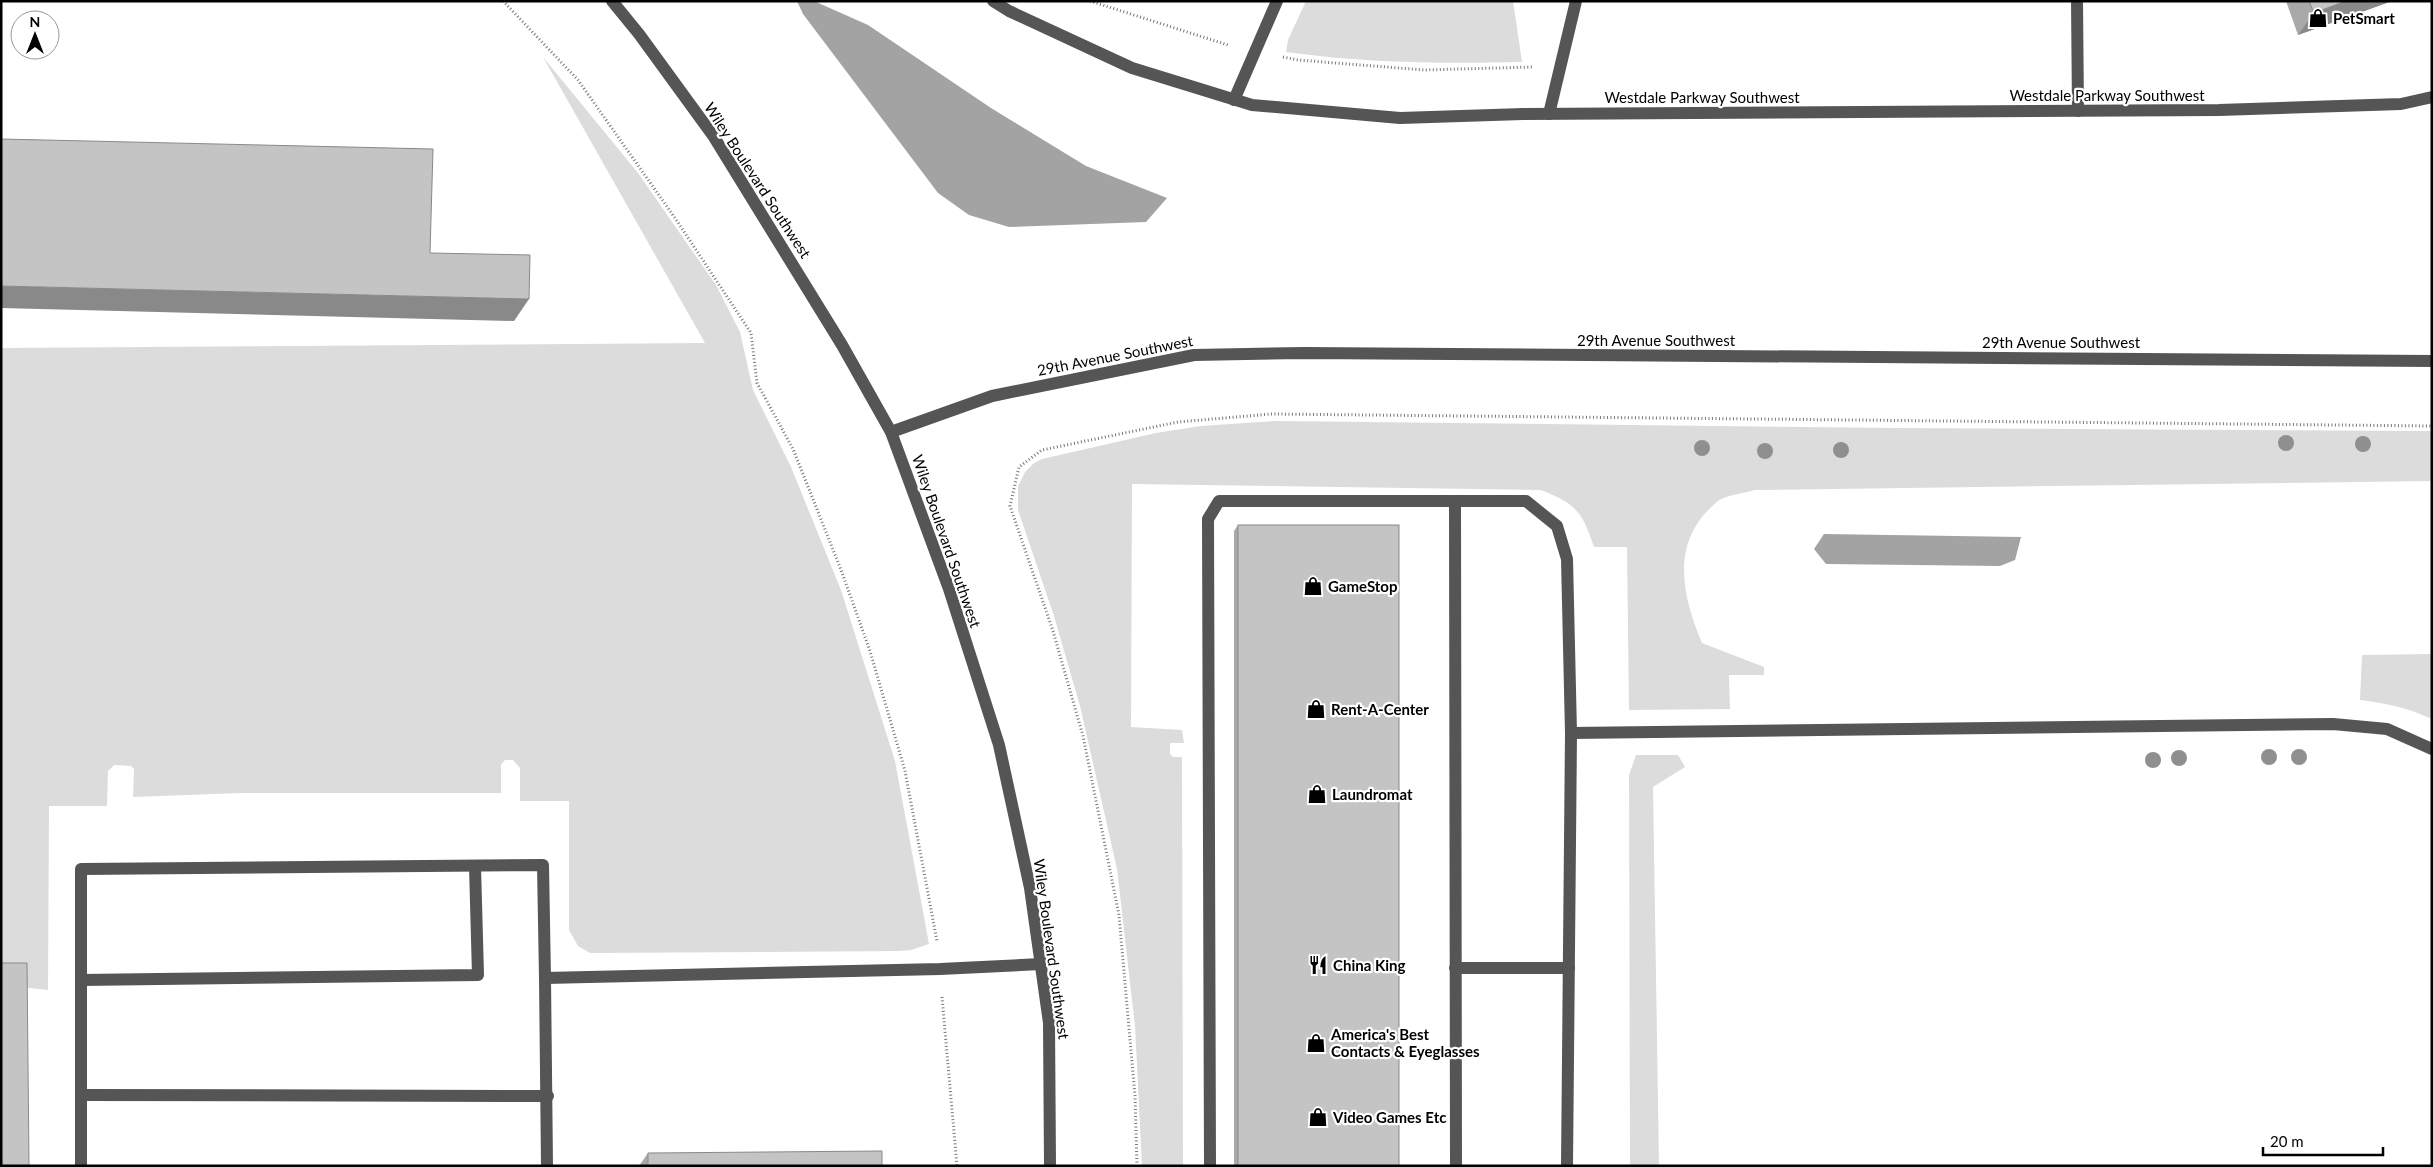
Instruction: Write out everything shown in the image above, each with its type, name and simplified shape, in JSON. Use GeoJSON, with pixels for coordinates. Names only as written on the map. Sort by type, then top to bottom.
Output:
{"type":"FeatureCollection","features":[{"type":"Feature","properties":{"kind":"street","name":"Wiley Boulevard Southwest"},"geometry":{"type":"LineString","coordinates":[[612,1],[714,137],[842,345],[891,432],[948,589],[999,745],[1030,888],[1049,1023],[1050,1166]]}},
{"type":"Feature","properties":{"kind":"street","name":"Westdale Parkway Southwest"},"geometry":{"type":"LineString","coordinates":[[993,1],[1009,11],[1132,68],[1234,100],[1252,105],[1400,118],[1549,114],[2218,110],[2401,104],[2432,97]]}},
{"type":"Feature","properties":{"kind":"street"},"geometry":{"type":"LineString","coordinates":[[1234,100],[1277,1]]}},
{"type":"Feature","properties":{"kind":"street"},"geometry":{"type":"LineString","coordinates":[[1549,114],[1576,1]]}},
{"type":"Feature","properties":{"kind":"street"},"geometry":{"type":"LineString","coordinates":[[2077,1],[2078,111]]}},
{"type":"Feature","properties":{"kind":"street","name":"29th Avenue Southwest"},"geometry":{"type":"LineString","coordinates":[[891,432],[992,396],[1194,356],[1314,354],[2432,361]]}},
{"type":"Feature","properties":{"kind":"street"},"geometry":{"type":"LineString","coordinates":[[1210,1166],[1208,519],[1219,501],[1526,501],[1557,526],[1567,559],[1571,733],[1567,1166]]}},
{"type":"Feature","properties":{"kind":"street"},"geometry":{"type":"LineString","coordinates":[[1455,501],[1456,1166]]}},
{"type":"Feature","properties":{"kind":"street"},"geometry":{"type":"LineString","coordinates":[[1571,733],[2333,724],[2387,729],[2432,749]]}},
{"type":"Feature","properties":{"kind":"street"},"geometry":{"type":"LineString","coordinates":[[81,1166],[81,869],[543,865],[548,1096],[547,1166]]}},
{"type":"Feature","properties":{"kind":"street"},"geometry":{"type":"LineString","coordinates":[[81,980],[478,975],[475,866]]}},
{"type":"Feature","properties":{"kind":"street"},"geometry":{"type":"LineString","coordinates":[[545,978],[940,969],[1041,964]]}},
{"type":"Feature","properties":{"kind":"street"},"geometry":{"type":"LineString","coordinates":[[1456,968],[1569,968]]}},
{"type":"Feature","properties":{"kind":"street"},"geometry":{"type":"LineString","coordinates":[[81,1095],[548,1096]]}},
{"type":"Feature","properties":{"kind":"path"},"geometry":{"type":"LineString","coordinates":[[503,1],[578,80],[675,218],[751,333],[757,384],[792,449],[840,567],[870,650],[905,771],[936,936],[957,1166]]}},
{"type":"Feature","properties":{"kind":"path"},"geometry":{"type":"LineString","coordinates":[[1090,1],[1213,42],[1298,60],[1424,70],[1516,66],[1560,69]]}},
{"type":"Feature","properties":{"kind":"path"},"geometry":{"type":"LineString","coordinates":[[1137,1166],[1135,1096],[1120,915],[1107,847],[1083,736],[1053,631],[1010,506],[1019,467],[1042,450],[1178,422],[1270,414],[2432,426]]}},
{"type":"Feature","properties":{"kind":"shaded area"},"geometry":{"type":"Polygon","coordinates":[[[797,1],[814,1],[868,25],[991,108],[1086,166],[1167,198],[1146,222],[1009,227],[969,215],[938,193],[803,14],[797,1]]]}},
{"type":"Feature","properties":{"kind":"shaded area"},"geometry":{"type":"Polygon","coordinates":[[[1306,1],[1513,1],[1522,62],[1404,62],[1286,52],[1288,40],[1306,1]]]}},
{"type":"Feature","properties":{"kind":"shaded area"},"geometry":{"type":"Polygon","coordinates":[[[543,57],[638,173],[716,285],[740,332],[753,390],[791,467],[841,590],[895,761],[929,944],[911,950],[900,951],[590,953],[578,946],[569,930],[569,801],[520,801],[520,768],[513,760],[505,760],[501,765],[501,793],[241,793],[133,797],[134,769],[131,766],[114,765],[108,771],[107,806],[49,806],[48,990],[1,985],[1,348],[705,343],[543,57]]]}},
{"type":"Feature","properties":{"kind":"shaded area"},"geometry":{"type":"Polygon","coordinates":[[[1275,421],[1896,428],[2432,431],[2432,481],[1755,490],[1731,496],[1718,501],[1703,516],[1692,533],[1686,550],[1685,586],[1689,605],[1702,643],[1764,667],[1764,675],[1729,675],[1730,709],[1629,710],[1627,547],[1594,547],[1586,525],[1576,510],[1553,495],[1541,490],[1132,484],[1131,727],[1182,730],[1184,743],[1170,743],[1170,754],[1173,757],[1182,757],[1183,1166],[1142,1166],[1135,1026],[1117,869],[1080,706],[1054,616],[1018,510],[1018,486],[1025,472],[1034,463],[1042,459],[1156,433],[1201,426],[1275,421]]]}},
{"type":"Feature","properties":{"kind":"shaded area"},"geometry":{"type":"Polygon","coordinates":[[[1824,534],[2021,537],[2015,560],[2000,566],[1826,564],[1814,549],[1824,534]]]}},
{"type":"Feature","properties":{"kind":"shaded area"},"geometry":{"type":"Polygon","coordinates":[[[2432,654],[2432,719],[2397,706],[2360,700],[2362,655],[2432,654]]]}},
{"type":"Feature","properties":{"kind":"shaded area"},"geometry":{"type":"Polygon","coordinates":[[[1636,755],[1678,755],[1685,767],[1653,787],[1659,1166],[1630,1166],[1629,775],[1636,755]]]}},
{"type":"Feature","properties":{"kind":"building"},"geometry":{"type":"Polygon","coordinates":[[[2309,1],[2346,1],[2314,13],[2309,1]]]}},
{"type":"Feature","properties":{"kind":"building"},"geometry":{"type":"Polygon","coordinates":[[[1,139],[433,149],[430,253],[530,255],[529,299],[1,286],[1,139]]]}},
{"type":"Feature","properties":{"kind":"building"},"geometry":{"type":"Polygon","coordinates":[[[1238,525],[1399,525],[1399,1166],[1238,1166],[1238,525]]]}},
{"type":"Feature","properties":{"kind":"building"},"geometry":{"type":"Polygon","coordinates":[[[1,963],[27,963],[29,1166],[1,1166],[1,963]]]}},
{"type":"Feature","properties":{"kind":"building"},"geometry":{"type":"Polygon","coordinates":[[[882,1151],[882,1166],[648,1166],[648,1153],[882,1151]]]}},
{"type":"Feature","properties":{"kind":"place","name":"PetSmart"},"geometry":{"type":"Point","coordinates":[2318,18]}},
{"type":"Feature","properties":{"kind":"place","name":"GameStop"},"geometry":{"type":"Point","coordinates":[1313,586]}},
{"type":"Feature","properties":{"kind":"place","name":"Rent-A-Center"},"geometry":{"type":"Point","coordinates":[1316,709]}},
{"type":"Feature","properties":{"kind":"place","name":"Laundromat"},"geometry":{"type":"Point","coordinates":[1317,794]}},
{"type":"Feature","properties":{"kind":"place","name":"China King"},"geometry":{"type":"Point","coordinates":[1318,965]}},
{"type":"Feature","properties":{"kind":"place","name":"America's Best Contacts & Eyeglasses"},"geometry":{"type":"Point","coordinates":[1316,1043]}},
{"type":"Feature","properties":{"kind":"place","name":"Video Games Etc"},"geometry":{"type":"Point","coordinates":[1318,1117]}}]}
